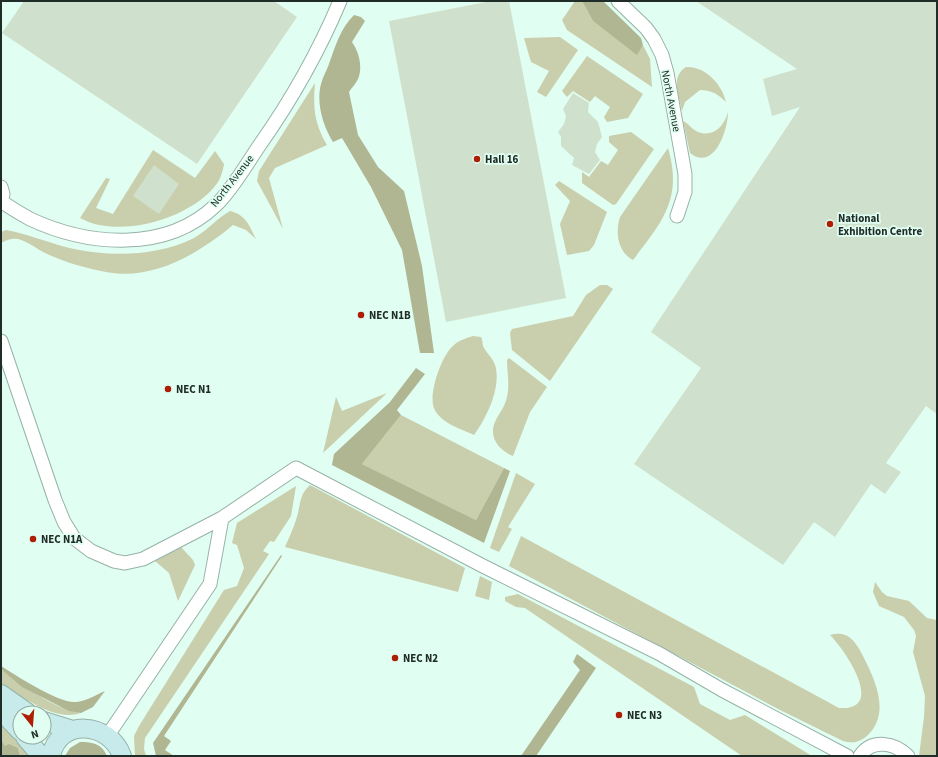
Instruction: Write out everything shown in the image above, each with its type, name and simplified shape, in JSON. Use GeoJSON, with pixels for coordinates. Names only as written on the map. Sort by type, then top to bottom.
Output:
{"type":"FeatureCollection","features":[{"type":"Feature","properties":{"kind":"street","name":"North Avenue"},"geometry":{"type":"LineString","coordinates":[[1,203],[30,219],[59,229],[87,237],[115,241],[156,236],[192,223],[217,204],[276,122],[321,42],[340,1]]}},
{"type":"Feature","properties":{"kind":"street","name":"North Avenue"},"geometry":{"type":"LineString","coordinates":[[618,1],[646,28],[654,39],[662,55],[667,73],[685,174],[685,192],[677,216]]}},
{"type":"Feature","properties":{"kind":"street"},"geometry":{"type":"LineString","coordinates":[[1,187],[1,203]]}},
{"type":"Feature","properties":{"kind":"street"},"geometry":{"type":"LineString","coordinates":[[1,341],[62,517],[74,538],[90,551],[114,561],[125,563],[143,559],[222,518],[296,468],[483,566],[660,654],[722,690],[847,756]]}},
{"type":"Feature","properties":{"kind":"street"},"geometry":{"type":"LineString","coordinates":[[108,735],[210,584],[222,518]]}},
{"type":"Feature","properties":{"kind":"street"},"geometry":{"type":"LineString","coordinates":[[1,694],[17,705]]}},
{"type":"Feature","properties":{"kind":"street"},"geometry":{"type":"LineString","coordinates":[[1,711],[12,723]]}},
{"type":"Feature","properties":{"kind":"street"},"geometry":{"type":"LineString","coordinates":[[52,723],[73,730]]}},
{"type":"Feature","properties":{"kind":"street"},"geometry":{"type":"LineString","coordinates":[[51,756],[52,750],[61,738],[73,730],[85,728],[97,729],[108,735],[117,744],[122,756]]}},
{"type":"Feature","properties":{"kind":"street"},"geometry":{"type":"LineString","coordinates":[[860,756],[872,746],[883,744],[897,747],[908,756]]}},
{"type":"Feature","properties":{"kind":"street"},"geometry":{"type":"LineString","coordinates":[[32,745],[42,756]]}},
{"type":"Feature","properties":{"kind":"green space"},"geometry":{"type":"Polygon","coordinates":[[[575,1],[582,1],[593,21],[637,54],[643,45],[650,59],[652,87],[567,30],[562,20],[575,1]]]}},
{"type":"Feature","properties":{"kind":"green space"},"geometry":{"type":"Polygon","coordinates":[[[582,1],[603,1],[641,38],[643,45],[637,55],[593,21],[582,1]]]}},
{"type":"Feature","properties":{"kind":"green space"},"geometry":{"type":"Polygon","coordinates":[[[354,15],[361,17],[365,21],[352,42],[357,50],[360,65],[358,79],[349,92],[358,135],[378,167],[404,191],[422,266],[434,353],[420,353],[402,250],[371,187],[342,138],[333,142],[323,122],[321,114],[319,99],[322,81],[339,36],[354,15]]]}},
{"type":"Feature","properties":{"kind":"green space"},"geometry":{"type":"Polygon","coordinates":[[[560,37],[578,50],[546,97],[537,92],[549,71],[531,62],[524,38],[560,37]]]}},
{"type":"Feature","properties":{"kind":"green space"},"geometry":{"type":"Polygon","coordinates":[[[587,56],[643,94],[628,118],[607,122],[604,117],[610,107],[595,96],[590,102],[573,91],[567,97],[562,91],[587,56]]]}},
{"type":"Feature","properties":{"kind":"green space"},"geometry":{"type":"Polygon","coordinates":[[[686,67],[693,67],[712,77],[721,89],[726,102],[714,93],[700,90],[685,102],[682,111],[677,81],[681,71],[686,67]]]}},
{"type":"Feature","properties":{"kind":"green space"},"geometry":{"type":"Polygon","coordinates":[[[315,83],[315,115],[319,130],[327,145],[275,168],[269,178],[283,229],[257,181],[259,171],[315,83]]]}},
{"type":"Feature","properties":{"kind":"green space"},"geometry":{"type":"Polygon","coordinates":[[[728,112],[722,138],[713,153],[706,157],[699,157],[690,153],[683,121],[696,131],[707,134],[720,127],[728,112]]]}},
{"type":"Feature","properties":{"kind":"green space"},"geometry":{"type":"Polygon","coordinates":[[[631,132],[654,149],[616,204],[613,205],[582,183],[582,172],[589,177],[601,161],[608,165],[618,150],[609,142],[609,136],[631,132]]]}},
{"type":"Feature","properties":{"kind":"green space"},"geometry":{"type":"Polygon","coordinates":[[[668,148],[672,166],[673,182],[667,209],[653,234],[633,260],[624,252],[619,242],[618,229],[620,217],[668,148]]]}},
{"type":"Feature","properties":{"kind":"green space"},"geometry":{"type":"Polygon","coordinates":[[[153,150],[195,178],[215,151],[224,164],[221,176],[207,195],[192,206],[155,222],[134,226],[115,227],[96,224],[80,218],[106,178],[110,179],[96,208],[113,214],[153,150]]]}},
{"type":"Feature","properties":{"kind":"green space"},"geometry":{"type":"Polygon","coordinates":[[[559,181],[607,212],[594,245],[589,251],[567,255],[560,224],[570,201],[555,185],[559,181]]]}},
{"type":"Feature","properties":{"kind":"green space"},"geometry":{"type":"Polygon","coordinates":[[[230,211],[240,215],[246,221],[256,239],[246,230],[233,225],[205,246],[190,255],[158,269],[141,273],[124,274],[82,267],[52,256],[25,241],[18,239],[1,243],[1,232],[6,230],[65,247],[89,252],[119,254],[150,252],[180,244],[194,238],[230,211]]]}},
{"type":"Feature","properties":{"kind":"green space"},"geometry":{"type":"Polygon","coordinates":[[[600,285],[607,285],[613,289],[550,381],[512,350],[510,333],[512,329],[573,316],[586,295],[600,285]]]}},
{"type":"Feature","properties":{"kind":"green space"},"geometry":{"type":"Polygon","coordinates":[[[473,336],[481,337],[483,347],[494,363],[497,377],[491,404],[474,435],[451,425],[441,418],[434,408],[433,402],[437,375],[449,350],[456,343],[473,336]]]}},
{"type":"Feature","properties":{"kind":"green space"},"geometry":{"type":"Polygon","coordinates":[[[509,358],[547,387],[530,412],[513,456],[504,451],[496,443],[493,433],[495,422],[507,397],[507,360],[509,358]]]}},
{"type":"Feature","properties":{"kind":"green space"},"geometry":{"type":"Polygon","coordinates":[[[416,368],[425,374],[397,410],[401,415],[362,464],[476,520],[504,468],[510,471],[484,543],[332,465],[334,454],[390,402],[416,368]]]}},
{"type":"Feature","properties":{"kind":"green space"},"geometry":{"type":"Polygon","coordinates":[[[387,393],[323,453],[336,397],[342,411],[387,393]]]}},
{"type":"Feature","properties":{"kind":"green space"},"geometry":{"type":"Polygon","coordinates":[[[401,415],[504,468],[476,520],[362,464],[401,415]]]}},
{"type":"Feature","properties":{"kind":"green space"},"geometry":{"type":"Polygon","coordinates":[[[516,473],[535,484],[508,527],[512,529],[499,552],[490,548],[516,473]]]}},
{"type":"Feature","properties":{"kind":"green space"},"geometry":{"type":"Polygon","coordinates":[[[310,485],[465,568],[458,592],[285,547],[296,520],[303,493],[310,485]]]}},
{"type":"Feature","properties":{"kind":"green space"},"geometry":{"type":"Polygon","coordinates":[[[296,486],[291,516],[274,542],[270,541],[263,551],[269,554],[145,738],[144,749],[146,756],[135,756],[134,736],[139,726],[224,590],[237,586],[244,568],[237,545],[232,543],[237,523],[296,486]]]}},
{"type":"Feature","properties":{"kind":"green space"},"geometry":{"type":"Polygon","coordinates":[[[521,536],[839,708],[853,706],[860,700],[861,690],[858,678],[852,665],[830,635],[843,634],[854,641],[861,651],[873,677],[879,697],[880,707],[875,726],[868,735],[859,741],[843,741],[782,711],[509,566],[521,536]]]}},
{"type":"Feature","properties":{"kind":"green space"},"geometry":{"type":"Polygon","coordinates":[[[181,547],[193,560],[195,565],[178,601],[169,573],[155,561],[181,547]]]}},
{"type":"Feature","properties":{"kind":"green space"},"geometry":{"type":"Polygon","coordinates":[[[281,555],[282,556],[164,736],[171,741],[165,750],[174,756],[156,756],[153,743],[281,555]]]}},
{"type":"Feature","properties":{"kind":"green space"},"geometry":{"type":"Polygon","coordinates":[[[480,576],[492,582],[489,600],[475,596],[480,576]]]}},
{"type":"Feature","properties":{"kind":"green space"},"geometry":{"type":"Polygon","coordinates":[[[875,582],[887,596],[909,601],[927,618],[937,620],[937,756],[919,756],[925,696],[913,652],[916,636],[914,630],[904,617],[879,606],[873,592],[875,582]]]}},
{"type":"Feature","properties":{"kind":"green space"},"geometry":{"type":"Polygon","coordinates":[[[518,594],[694,687],[700,704],[730,720],[745,715],[812,756],[742,756],[525,608],[516,607],[505,601],[505,597],[518,594]]]}},
{"type":"Feature","properties":{"kind":"green space"},"geometry":{"type":"Polygon","coordinates":[[[577,654],[596,668],[536,756],[521,756],[580,670],[573,662],[577,654]]]}},
{"type":"Feature","properties":{"kind":"green space"},"geometry":{"type":"Polygon","coordinates":[[[1,666],[49,694],[69,701],[76,702],[91,698],[105,691],[93,707],[81,713],[69,711],[22,687],[1,669],[1,666]]]}},
{"type":"Feature","properties":{"kind":"green space"},"geometry":{"type":"Polygon","coordinates":[[[1,669],[39,696],[59,706],[81,713],[71,715],[52,712],[52,705],[36,705],[1,684],[1,669]]]}},
{"type":"Feature","properties":{"kind":"green space"},"geometry":{"type":"Polygon","coordinates":[[[1,723],[12,733],[12,745],[21,745],[29,756],[20,756],[18,748],[5,746],[1,739],[1,723]]]}},
{"type":"Feature","properties":{"kind":"green space"},"geometry":{"type":"Polygon","coordinates":[[[1,739],[5,746],[9,744],[18,748],[20,756],[1,756],[1,739]]]}},
{"type":"Feature","properties":{"kind":"green space"},"geometry":{"type":"Polygon","coordinates":[[[80,742],[89,742],[100,746],[107,756],[65,756],[70,748],[80,742]]]}},
{"type":"Feature","properties":{"kind":"building"},"geometry":{"type":"Polygon","coordinates":[[[24,1],[274,1],[297,17],[197,164],[2,33],[24,1]]]}},
{"type":"Feature","properties":{"kind":"building","name":"Hall 16"},"geometry":{"type":"Polygon","coordinates":[[[491,1],[509,1],[566,298],[446,322],[389,21],[491,1]]]}},
{"type":"Feature","properties":{"kind":"building","name":"National Exhibition Centre"},"geometry":{"type":"Polygon","coordinates":[[[696,1],[937,1],[937,414],[926,406],[886,463],[901,472],[885,494],[871,484],[835,537],[814,522],[783,565],[634,464],[701,368],[651,332],[800,107],[772,116],[763,79],[797,69],[696,1]]]}},
{"type":"Feature","properties":{"kind":"building"},"geometry":{"type":"Polygon","coordinates":[[[573,93],[589,103],[588,112],[598,122],[602,137],[597,144],[595,152],[600,160],[589,174],[572,165],[574,158],[561,146],[561,137],[558,132],[564,124],[566,116],[563,109],[573,93]]]}},
{"type":"Feature","properties":{"kind":"building"},"geometry":{"type":"Polygon","coordinates":[[[154,165],[179,184],[159,214],[133,196],[154,165]]]}},
{"type":"Feature","properties":{"kind":"place","name":"Hall 16"},"geometry":{"type":"Point","coordinates":[477,159]}},
{"type":"Feature","properties":{"kind":"place","name":"National Exhibition Centre"},"geometry":{"type":"Point","coordinates":[830,224]}},
{"type":"Feature","properties":{"kind":"place","name":"NEC N1B"},"geometry":{"type":"Point","coordinates":[361,315]}},
{"type":"Feature","properties":{"kind":"place","name":"NEC N1"},"geometry":{"type":"Point","coordinates":[168,389]}},
{"type":"Feature","properties":{"kind":"place","name":"NEC N1A"},"geometry":{"type":"Point","coordinates":[33,539]}},
{"type":"Feature","properties":{"kind":"place","name":"NEC N2"},"geometry":{"type":"Point","coordinates":[395,658]}},
{"type":"Feature","properties":{"kind":"place","name":"NEC N3"},"geometry":{"type":"Point","coordinates":[619,715]}}]}
